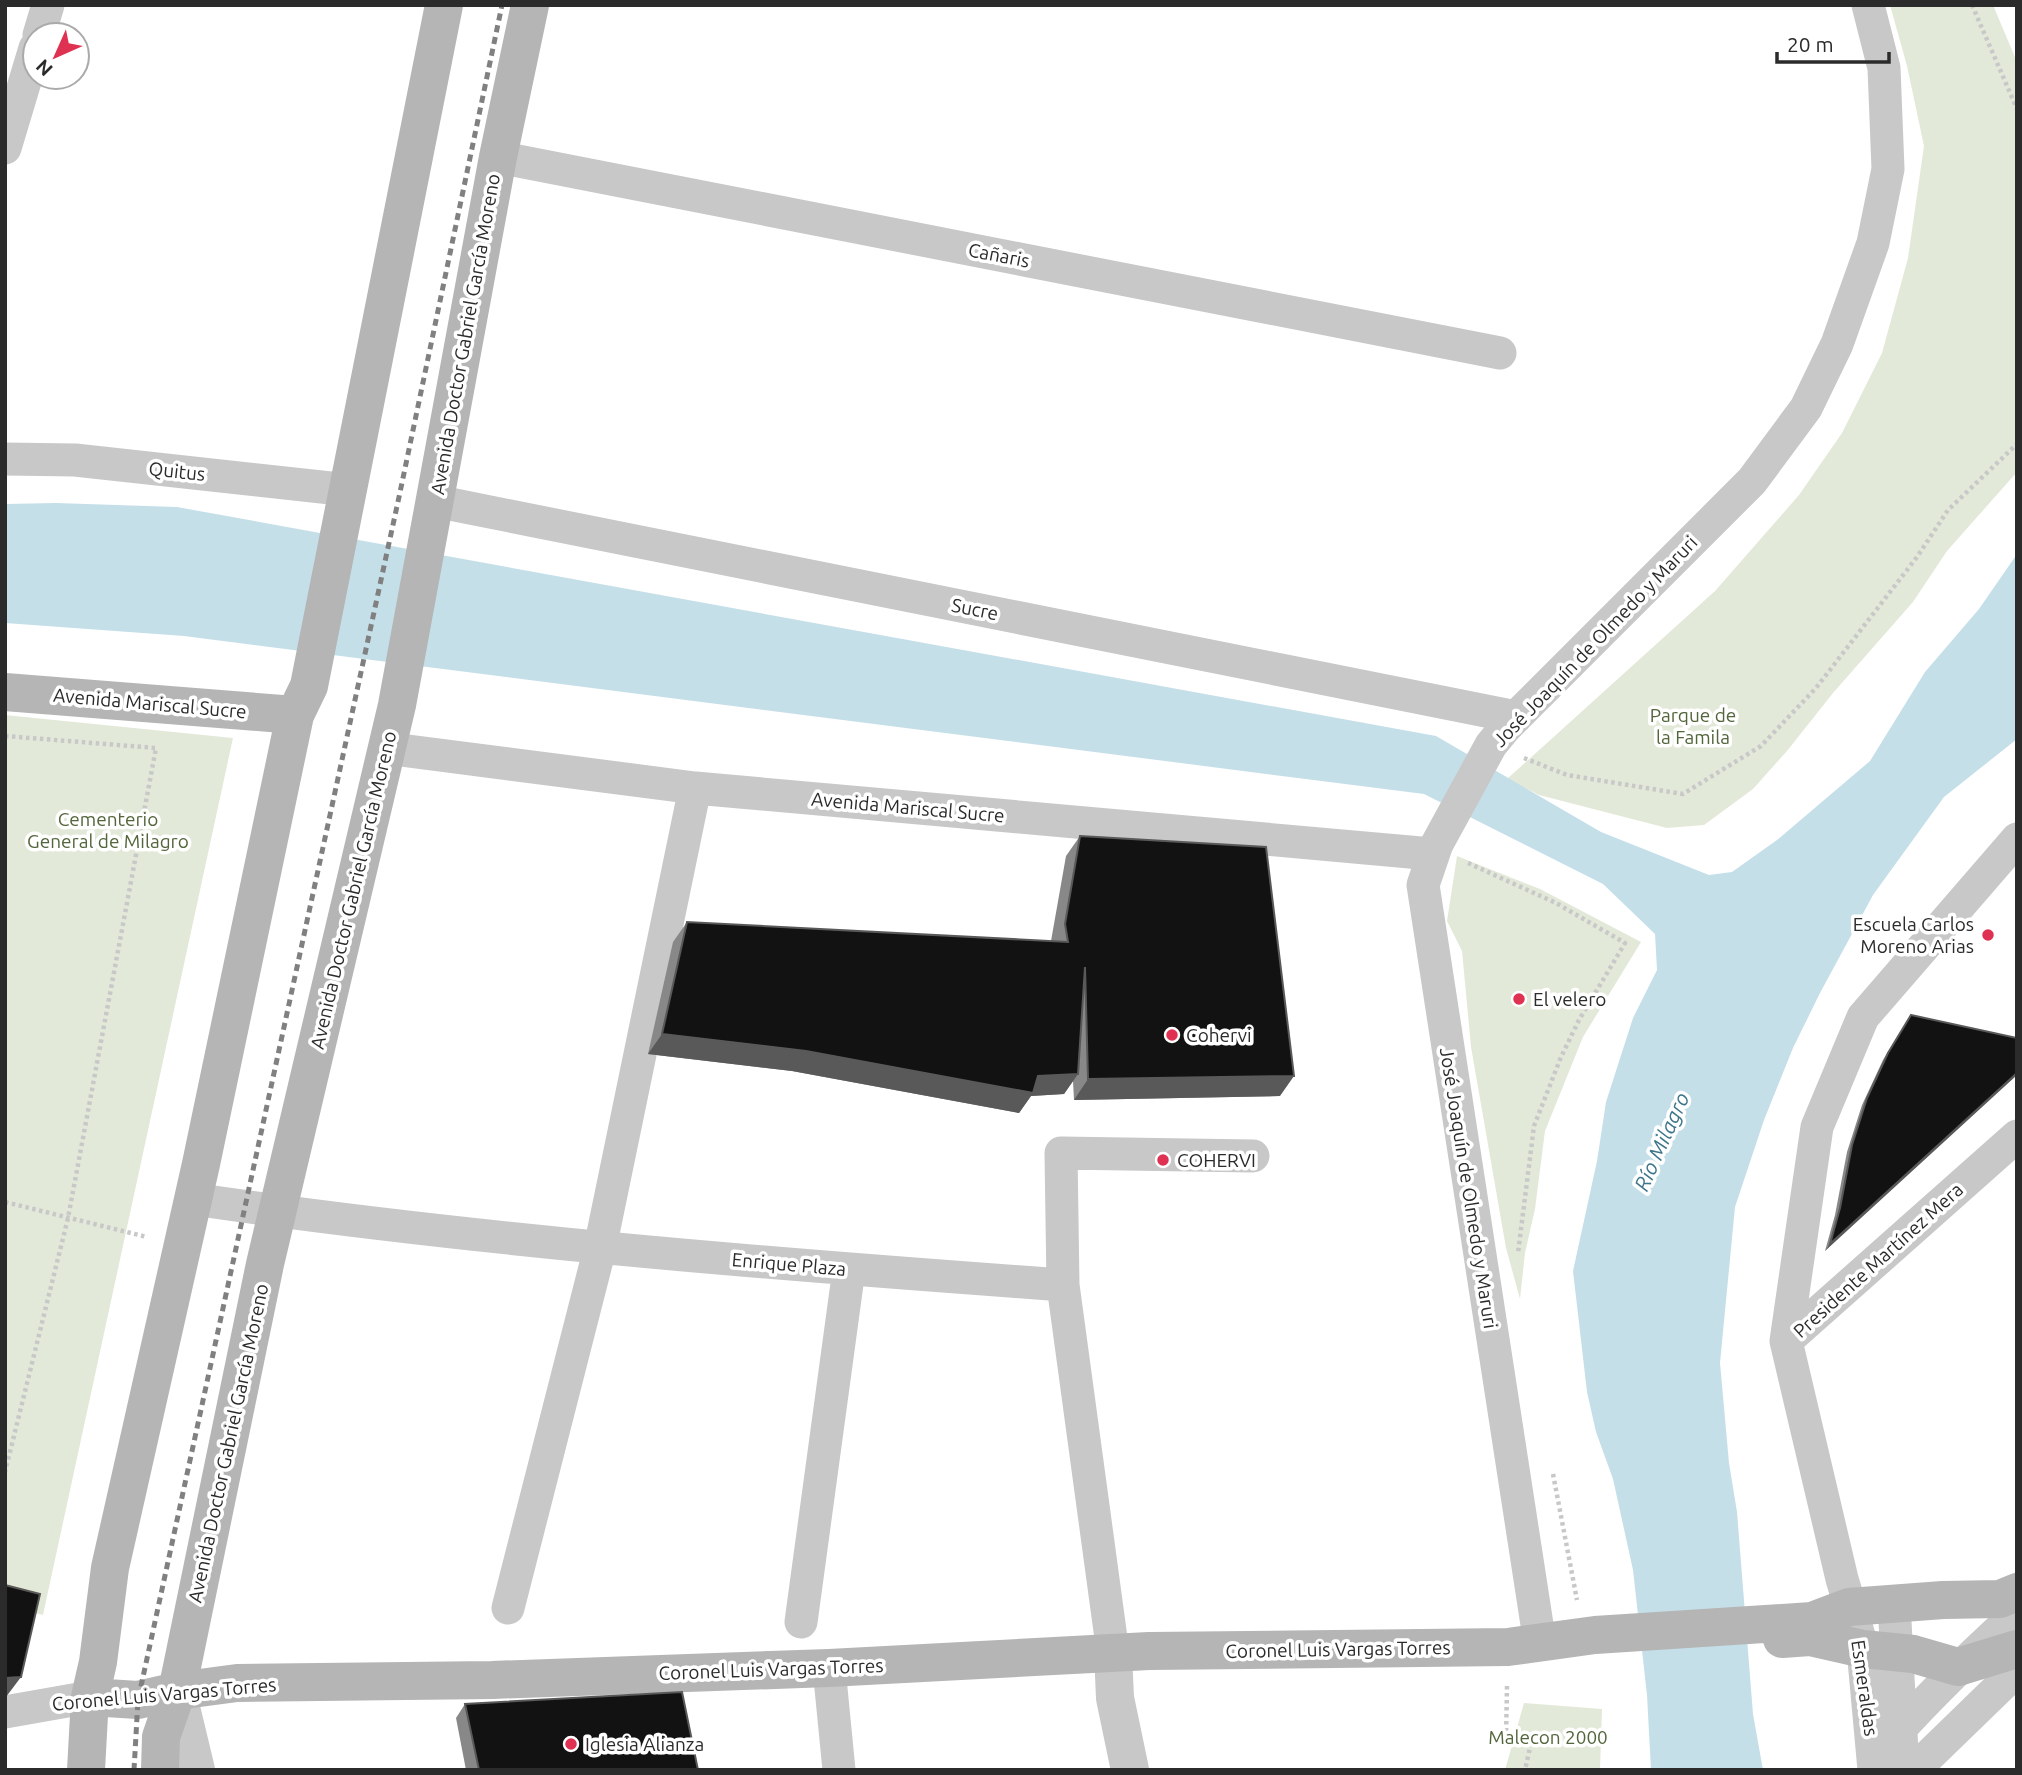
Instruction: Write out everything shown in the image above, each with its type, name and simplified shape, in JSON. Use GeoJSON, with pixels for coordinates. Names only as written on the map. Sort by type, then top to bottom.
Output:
{"type":"FeatureCollection","features":[{"type":"Feature","properties":{"kind":"main road"},"geometry":{"type":"LineString","coordinates":[[86,1770],[90,1697],[98,1662],[110,1568],[346,504],[444,5]]}},
{"type":"Feature","properties":{"kind":"main road","name":"Avenida Doctor Gabriel García Moreno"},"geometry":{"type":"LineString","coordinates":[[160,1770],[161,1737],[177,1691],[277,1211],[397,705],[498,157],[530,5]]}},
{"type":"Feature","properties":{"kind":"main road","name":"Avenida Mariscal Sucre"},"geometry":{"type":"LineString","coordinates":[[5,692],[302,701]]}},
{"type":"Feature","properties":{"kind":"main road"},"geometry":{"type":"LineString","coordinates":[[1811,1629],[1849,1607],[2000,1599],[2017,1592]]}},
{"type":"Feature","properties":{"kind":"main road"},"geometry":{"type":"LineString","coordinates":[[1811,1629],[1880,1651],[1913,1654],[1958,1667],[2017,1648]]}},
{"type":"Feature","properties":{"kind":"main road","name":"Coronel Luis Vargas Torres"},"geometry":{"type":"LineString","coordinates":[[90,1697],[138,1700],[177,1691],[237,1683],[506,1679],[829,1668],[1113,1653],[1524,1646],[1578,1651],[1590,1631],[1811,1629]]}},
{"type":"Feature","properties":{"kind":"street","name":"José Joaquín de Olmedo y Maruri"},"geometry":{"type":"LineString","coordinates":[[1524,1646],[1423,885],[1442,851],[1487,751],[1516,717],[1752,481],[1811,398],[1837,344],[1872,243],[1888,169],[1884,68],[1868,5]]}},
{"type":"Feature","properties":{"kind":"street"},"geometry":{"type":"LineString","coordinates":[[5,148],[22,91]]}},
{"type":"Feature","properties":{"kind":"street","name":"Cañaris"},"geometry":{"type":"LineString","coordinates":[[498,157],[1500,354]]}},
{"type":"Feature","properties":{"kind":"street","name":"Quitus"},"geometry":{"type":"LineString","coordinates":[[5,459],[75,460],[346,504]]}},
{"type":"Feature","properties":{"kind":"street","name":"Sucre"},"geometry":{"type":"LineString","coordinates":[[435,501],[1516,717]]}},
{"type":"Feature","properties":{"kind":"street","name":"Avenida Mariscal Sucre"},"geometry":{"type":"LineString","coordinates":[[385,748],[695,788],[1442,851]]}},
{"type":"Feature","properties":{"kind":"street"},"geometry":{"type":"LineString","coordinates":[[508,1608],[600,1248],[695,788]]}},
{"type":"Feature","properties":{"kind":"street"},"geometry":{"type":"LineString","coordinates":[[1786,1341],[1817,1127],[1863,1017],[2017,839]]}},
{"type":"Feature","properties":{"kind":"street","name":"Presidente Martínez Mera"},"geometry":{"type":"LineString","coordinates":[[1849,1607],[1786,1341],[2017,1136]]}},
{"type":"Feature","properties":{"kind":"street"},"geometry":{"type":"LineString","coordinates":[[1130,1770],[1115,1698],[1113,1653],[1063,1285],[1061,1153],[1253,1156]]}},
{"type":"Feature","properties":{"kind":"street","name":"Enrique Plaza"},"geometry":{"type":"LineString","coordinates":[[192,1199],[600,1248],[1063,1285]]}},
{"type":"Feature","properties":{"kind":"street"},"geometry":{"type":"LineString","coordinates":[[801,1622],[849,1269]]}},
{"type":"Feature","properties":{"kind":"street"},"geometry":{"type":"LineString","coordinates":[[1894,1603],[1880,1651],[1901,1727]]}},
{"type":"Feature","properties":{"kind":"street","name":"Esmeraldas"},"geometry":{"type":"LineString","coordinates":[[1849,1607],[1880,1651],[1884,1766]]}},
{"type":"Feature","properties":{"kind":"street"},"geometry":{"type":"LineString","coordinates":[[1884,1766],[1901,1727],[1958,1667],[2017,1614]]}},
{"type":"Feature","properties":{"kind":"street"},"geometry":{"type":"LineString","coordinates":[[829,1668],[839,1770]]}},
{"type":"Feature","properties":{"kind":"street"},"geometry":{"type":"LineString","coordinates":[[1914,1770],[2017,1670]]}},
{"type":"Feature","properties":{"kind":"street"},"geometry":{"type":"LineString","coordinates":[[177,1691],[197,1770]]}},
{"type":"Feature","properties":{"kind":"street","name":"Coronel Luis Vargas Torres"},"geometry":{"type":"LineString","coordinates":[[5,1712],[90,1697]]}},
{"type":"Feature","properties":{"kind":"path"},"geometry":{"type":"LineString","coordinates":[[1972,5],[2017,109]]}},
{"type":"Feature","properties":{"kind":"path"},"geometry":{"type":"LineString","coordinates":[[1487,751],[1567,775],[1683,794],[1760,746],[1798,707],[1816,688],[1917,557],[1948,510],[2017,444]]}},
{"type":"Feature","properties":{"kind":"path"},"geometry":{"type":"LineString","coordinates":[[5,736],[156,748],[68,1217],[5,1472]]}},
{"type":"Feature","properties":{"kind":"path"},"geometry":{"type":"LineString","coordinates":[[1442,851],[1556,904],[1625,943],[1579,1020],[1561,1057],[1534,1126],[1518,1250],[1519,1262]]}},
{"type":"Feature","properties":{"kind":"path"},"geometry":{"type":"LineString","coordinates":[[5,1202],[182,1245]]}},
{"type":"Feature","properties":{"kind":"path"},"geometry":{"type":"LineString","coordinates":[[1551,1461],[1590,1631]]}},
{"type":"Feature","properties":{"kind":"path"},"geometry":{"type":"LineString","coordinates":[[1524,1646],[1506,1740],[1532,1739],[1525,1770]]}},
{"type":"Feature","properties":{"kind":"green space","name":"Parque de la Famila"},"geometry":{"type":"Polygon","coordinates":[[[1890,5],[1993,5],[2017,62],[2017,472],[1947,551],[1913,602],[1833,693],[1787,751],[1753,789],[1704,825],[1667,828],[1539,795],[1507,779],[1715,591],[1799,495],[1842,433],[1882,353],[1908,258],[1924,146],[1907,66],[1890,5]]]}},
{"type":"Feature","properties":{"kind":"green space","name":"Cementerio General de Milagro"},"geometry":{"type":"Polygon","coordinates":[[[5,715],[233,738],[43,1615],[5,1606],[5,715]]]}},
{"type":"Feature","properties":{"kind":"green space"},"geometry":{"type":"Polygon","coordinates":[[[1457,856],[1540,889],[1641,942],[1583,1037],[1545,1131],[1520,1299],[1506,1248],[1471,1047],[1462,951],[1447,921],[1457,856]]]}},
{"type":"Feature","properties":{"kind":"green space","name":"Malecon 2000"},"geometry":{"type":"Polygon","coordinates":[[[1524,1703],[1602,1709],[1600,1770],[1505,1770],[1524,1703]]]}},
{"type":"Feature","properties":{"kind":"water","name":"Río Milagro"},"geometry":{"type":"Polygon","coordinates":[[[5,504],[177,507],[1436,736],[1601,832],[1709,875],[1732,872],[1777,840],[1870,761],[1925,672],[1979,609],[2017,554],[2017,739],[1944,797],[1873,895],[1793,1048],[1764,1120],[1735,1207],[1720,1363],[1729,1463],[1737,1512],[1753,1714],[1763,1770],[1651,1770],[1647,1695],[1633,1570],[1613,1479],[1596,1432],[1587,1392],[1573,1271],[1597,1161],[1606,1102],[1633,1018],[1657,970],[1655,934],[1603,884],[1424,794],[184,636],[5,623],[5,504]]]}},
{"type":"Feature","properties":{"kind":"building"},"geometry":{"type":"Polygon","coordinates":[[[1080,836],[1266,847],[1294,1076],[1088,1079],[1085,967],[1078,1074],[1038,1076],[1033,1093],[806,1051],[662,1034],[687,922],[1068,942],[1065,924],[1080,836]]]}},
{"type":"Feature","properties":{"kind":"building"},"geometry":{"type":"Polygon","coordinates":[[[1911,1015],[2017,1038],[2017,1073],[1830,1244],[1852,1145],[1867,1098],[1888,1053],[1911,1015]]]}},
{"type":"Feature","properties":{"kind":"building"},"geometry":{"type":"Polygon","coordinates":[[[5,1585],[40,1594],[21,1677],[5,1678],[5,1585]]]}},
{"type":"Feature","properties":{"kind":"building","name":"Iglesia Alianza"},"geometry":{"type":"Polygon","coordinates":[[[682,1692],[698,1770],[479,1770],[465,1704],[682,1692]]]}},
{"type":"Feature","properties":{"kind":"railway"},"geometry":{"type":"LineString","coordinates":[[134,1770],[138,1700],[399,497],[502,5]]}},
{"type":"Feature","properties":{"kind":"place","name":"Escuela Carlos Moreno Arias"},"geometry":{"type":"Point","coordinates":[1988,935]}},
{"type":"Feature","properties":{"kind":"place","name":"El velero"},"geometry":{"type":"Point","coordinates":[1519,999]}},
{"type":"Feature","properties":{"kind":"place","name":"Cohervi"},"geometry":{"type":"Point","coordinates":[1172,1035]}},
{"type":"Feature","properties":{"kind":"place","name":"COHERVI"},"geometry":{"type":"Point","coordinates":[1163,1160]}},
{"type":"Feature","properties":{"kind":"place","name":"Iglesia Alianza"},"geometry":{"type":"Point","coordinates":[571,1744]}}]}
